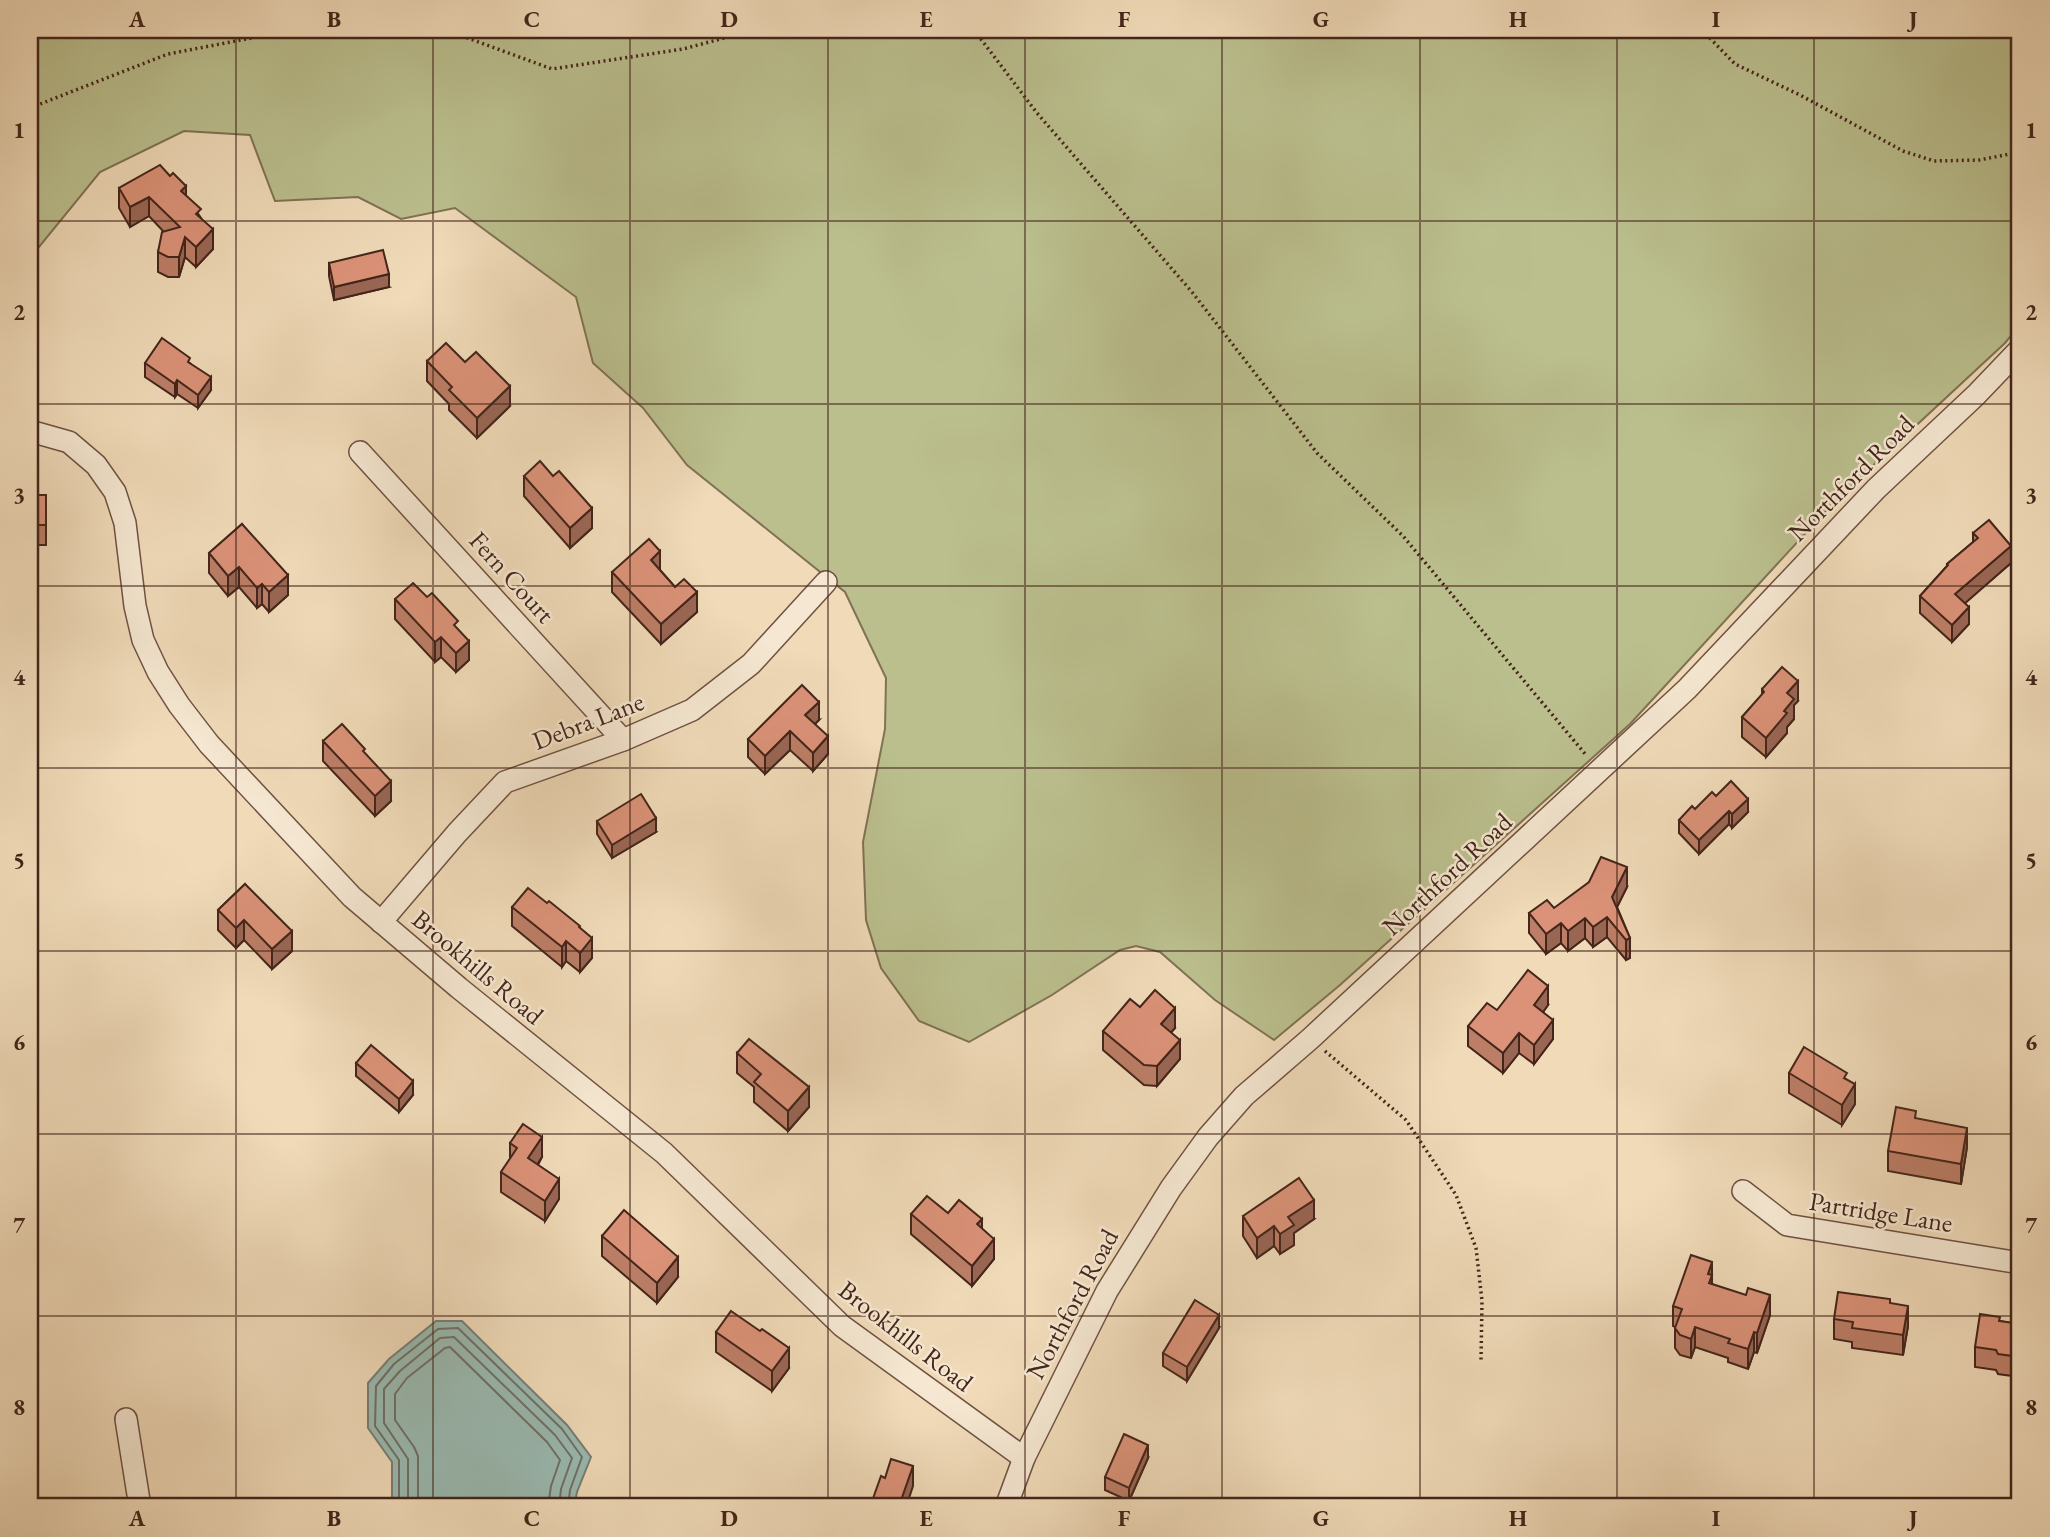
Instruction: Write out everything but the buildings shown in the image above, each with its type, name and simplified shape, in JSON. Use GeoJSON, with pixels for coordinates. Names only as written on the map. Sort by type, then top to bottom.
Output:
{"type":"FeatureCollection","features":[{"type":"Feature","properties":{"kind":"street","name":"Northford Road"},"geometry":{"type":"LineString","coordinates":[[1006,1507],[1024,1458],[1107,1291],[1171,1188],[1208,1137],[1244,1096],[1310,1039],[1687,689],[1876,489],[1976,395],[2020,349]]}},
{"type":"Feature","properties":{"kind":"street","name":"Brookhills Road"},"geometry":{"type":"LineString","coordinates":[[30,431],[68,442],[96,465],[115,492],[125,523],[135,607],[143,640],[158,672],[209,744],[352,897],[522,1040],[664,1153],[842,1326],[1024,1458]]}},
{"type":"Feature","properties":{"kind":"street","name":"Fern Court"},"geometry":{"type":"LineString","coordinates":[[360,452],[623,740]]}},
{"type":"Feature","properties":{"kind":"street","name":"Debra Lane"},"geometry":{"type":"LineString","coordinates":[[381,922],[457,833],[505,782],[623,740],[692,710],[751,664],[826,582]]}},
{"type":"Feature","properties":{"kind":"street","name":"Partridge Lane"},"geometry":{"type":"LineString","coordinates":[[1743,1191],[1787,1225],[2020,1263]]}},
{"type":"Feature","properties":{"kind":"street"},"geometry":{"type":"LineString","coordinates":[[126,1419],[140,1507]]}},
{"type":"Feature","properties":{"kind":"path"},"geometry":{"type":"LineString","coordinates":[[30,108],[168,54],[262,36],[398,30]]}},
{"type":"Feature","properties":{"kind":"path"},"geometry":{"type":"LineString","coordinates":[[446,30],[552,69],[682,49],[754,30]]}},
{"type":"Feature","properties":{"kind":"path"},"geometry":{"type":"LineString","coordinates":[[974,30],[1037,113],[1192,292],[1317,453],[1403,536],[1600,771]]}},
{"type":"Feature","properties":{"kind":"path"},"geometry":{"type":"LineString","coordinates":[[1702,30],[1735,64],[1903,150],[1934,161],[1979,160],[2020,152]]}},
{"type":"Feature","properties":{"kind":"path"},"geometry":{"type":"LineString","coordinates":[[1310,1039],[1406,1120],[1456,1195],[1476,1248],[1482,1301],[1481,1360]]}},
{"type":"Feature","properties":{"kind":"green space"},"geometry":{"type":"Polygon","coordinates":[[[30,30],[2020,30],[2020,325],[2005,343],[1837,499],[1630,724],[1340,985],[1274,1040],[1215,1000],[1160,952],[1136,946],[1120,950],[1052,995],[969,1042],[919,1021],[881,968],[866,920],[863,842],[885,729],[886,678],[845,592],[687,465],[643,408],[593,363],[576,297],[455,208],[401,219],[358,197],[275,201],[250,135],[184,131],[100,172],[30,258],[30,30]]]}},
{"type":"Feature","properties":{"kind":"water"},"geometry":{"type":"Polygon","coordinates":[[[436,1321],[462,1321],[567,1425],[591,1457],[574,1507],[392,1507],[392,1462],[368,1428],[368,1383],[389,1359],[436,1321]]]}}]}
